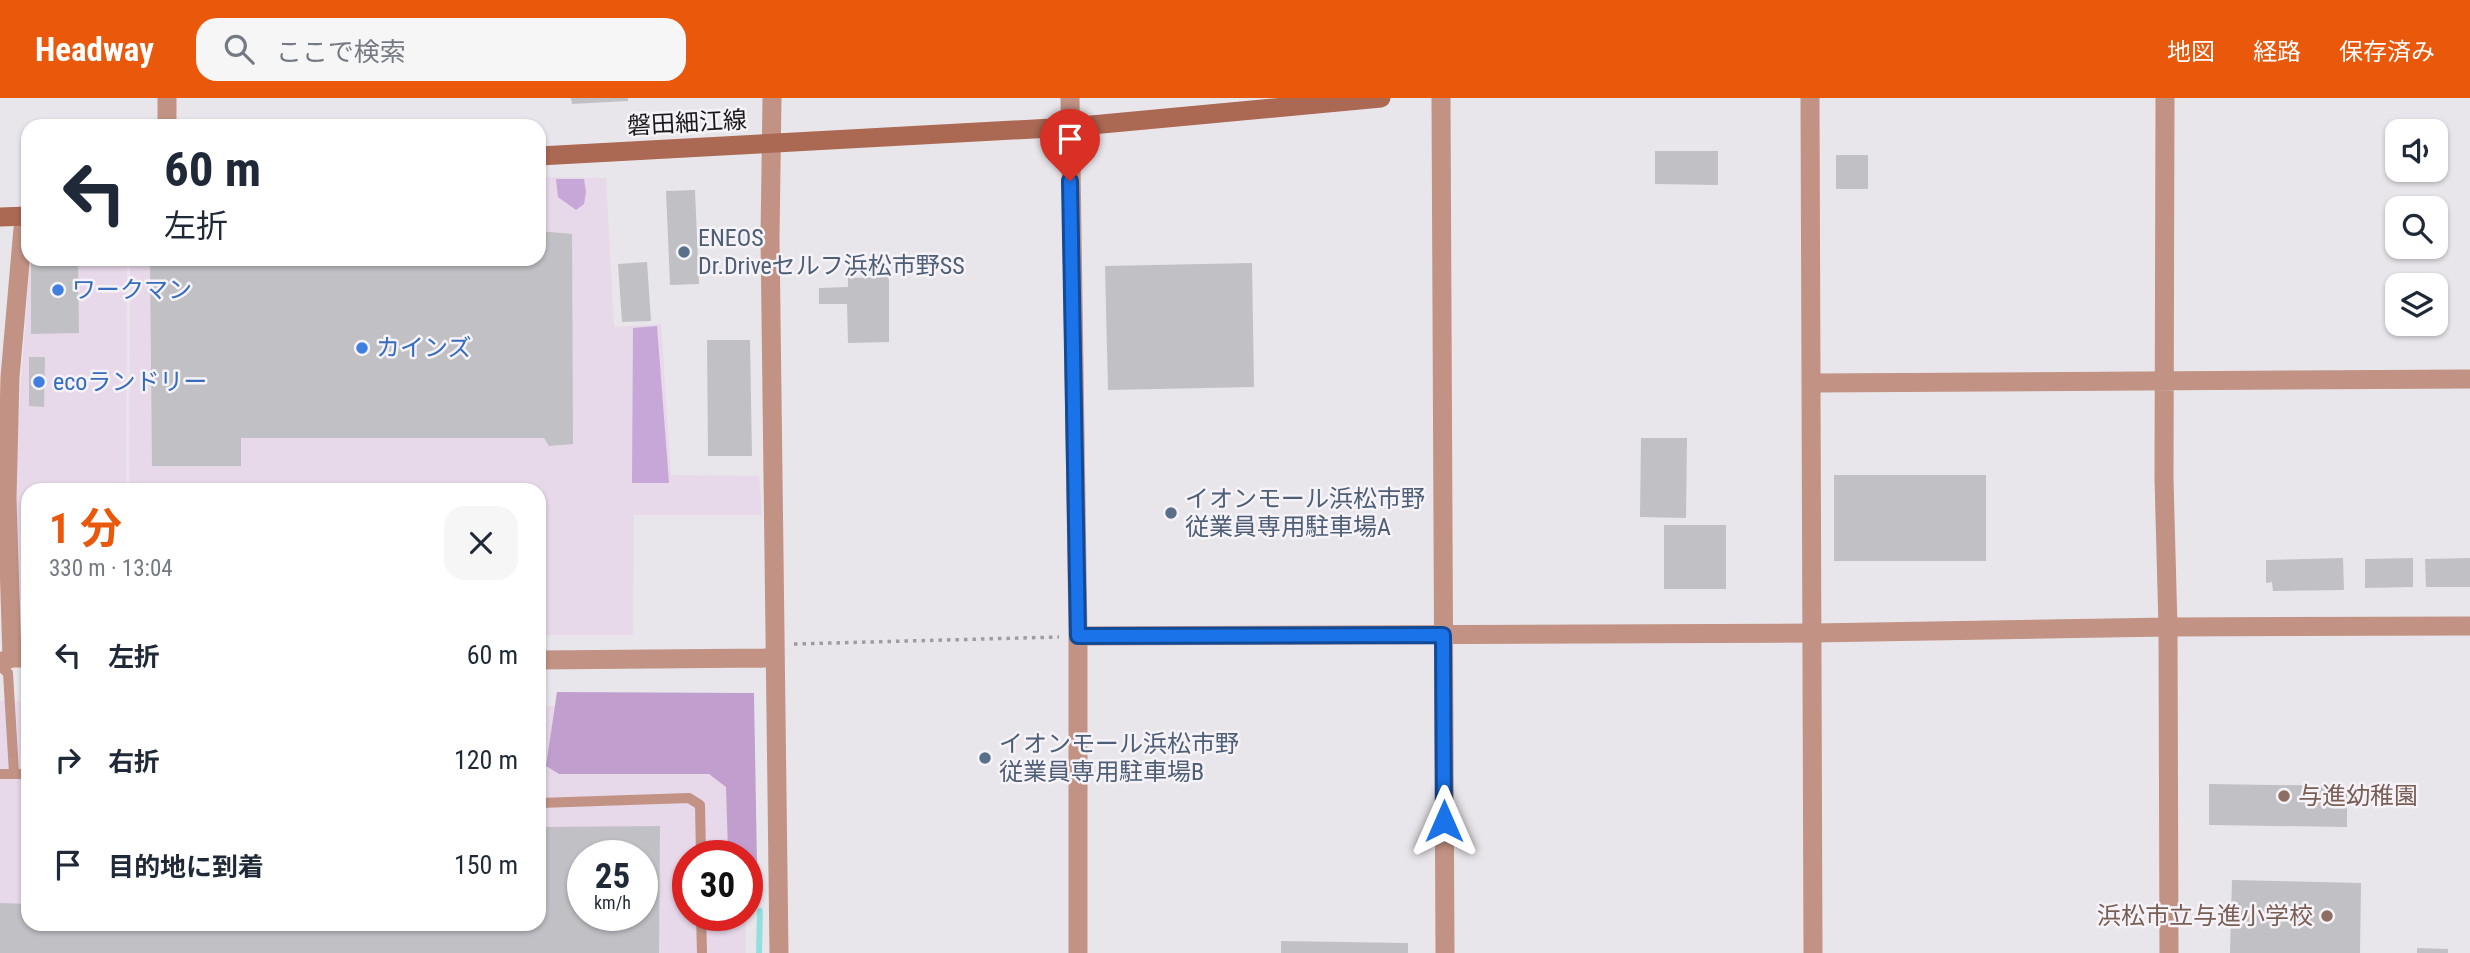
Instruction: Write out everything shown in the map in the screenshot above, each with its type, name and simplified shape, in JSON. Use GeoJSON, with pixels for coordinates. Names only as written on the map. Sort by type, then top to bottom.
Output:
{"type":"FeatureCollection","features":[{"type":"Feature","properties":{"kind":"main road","name":"磐田細江線"},"geometry":{"type":"LineString","coordinates":[[546,156],[1070,127],[1381,98]]}},
{"type":"Feature","properties":{"kind":"main road"},"geometry":{"type":"LineString","coordinates":[[0,217],[21,217]]}},
{"type":"Feature","properties":{"kind":"street"},"geometry":{"type":"LineString","coordinates":[[167,98],[167,119]]}},
{"type":"Feature","properties":{"kind":"street"},"geometry":{"type":"LineString","coordinates":[[772,98],[770,237],[779,953]]}},
{"type":"Feature","properties":{"kind":"street"},"geometry":{"type":"LineString","coordinates":[[1070,98],[1078,636],[1078,953]]}},
{"type":"Feature","properties":{"kind":"street"},"geometry":{"type":"LineString","coordinates":[[1441,98],[1445,953]]}},
{"type":"Feature","properties":{"kind":"street"},"geometry":{"type":"LineString","coordinates":[[1810,98],[1814,633],[1813,953]]}},
{"type":"Feature","properties":{"kind":"street"},"geometry":{"type":"LineString","coordinates":[[2165,98],[2164,479],[2168,627],[2169,953]]}},
{"type":"Feature","properties":{"kind":"street"},"geometry":{"type":"LineString","coordinates":[[10,661],[7,485],[10,377],[21,266]]}},
{"type":"Feature","properties":{"kind":"street"},"geometry":{"type":"LineString","coordinates":[[1812,383],[2470,379]]}},
{"type":"Feature","properties":{"kind":"street"},"geometry":{"type":"LineString","coordinates":[[1078,636],[1814,633],[2168,627],[2470,626]]}},
{"type":"Feature","properties":{"kind":"street"},"geometry":{"type":"LineString","coordinates":[[546,660],[775,651]]}},
{"type":"Feature","properties":{"kind":"lane"},"geometry":{"type":"LineString","coordinates":[[10,661],[8,673],[14,773]]}},
{"type":"Feature","properties":{"kind":"lane"},"geometry":{"type":"LineString","coordinates":[[0,774],[21,774]]}},
{"type":"Feature","properties":{"kind":"lane"},"geometry":{"type":"LineString","coordinates":[[546,803],[689,798],[700,805],[701,840]]}},
{"type":"Feature","properties":{"kind":"lane"},"geometry":{"type":"LineString","coordinates":[[701,931],[702,953]]}},
{"type":"Feature","properties":{"kind":"path"},"geometry":{"type":"LineString","coordinates":[[775,651],[1078,636]]}},
{"type":"Feature","properties":{"kind":"shaded area"},"geometry":{"type":"Polygon","coordinates":[[[546,177],[606,178],[614,327],[661,324],[671,475],[759,476],[762,515],[634,515],[633,635],[546,635],[546,483],[129,483],[130,266],[546,266],[546,177]]]}},
{"type":"Feature","properties":{"kind":"shaded area"},"geometry":{"type":"Polygon","coordinates":[[[556,179],[584,179],[584,204],[576,210],[558,197],[556,179]]]}},
{"type":"Feature","properties":{"kind":"shaded area"},"geometry":{"type":"Polygon","coordinates":[[[29,266],[127,266],[126,483],[21,483],[21,609],[15,504],[29,266]]]}},
{"type":"Feature","properties":{"kind":"shaded area"},"geometry":{"type":"Polygon","coordinates":[[[657,326],[669,483],[632,483],[633,328],[657,326]]]}},
{"type":"Feature","properties":{"kind":"shaded area"},"geometry":{"type":"Polygon","coordinates":[[[557,692],[754,693],[757,840],[728,840],[726,787],[709,774],[559,774],[546,766],[557,692]]]}},
{"type":"Feature","properties":{"kind":"shaded area"},"geometry":{"type":"Polygon","coordinates":[[[0,701],[21,702],[21,931],[546,931],[546,706],[743,705],[745,840],[672,840],[672,931],[746,931],[746,953],[0,953],[0,701]]]}},
{"type":"Feature","properties":{"kind":"building"},"geometry":{"type":"Polygon","coordinates":[[[571,98],[628,98],[628,101],[572,104],[571,98]]]}},
{"type":"Feature","properties":{"kind":"building"},"geometry":{"type":"Polygon","coordinates":[[[1655,151],[1718,151],[1718,185],[1655,184],[1655,151]]]}},
{"type":"Feature","properties":{"kind":"building"},"geometry":{"type":"Polygon","coordinates":[[[1836,155],[1868,155],[1868,189],[1836,189],[1836,155]]]}},
{"type":"Feature","properties":{"kind":"building"},"geometry":{"type":"Polygon","coordinates":[[[695,190],[699,284],[670,285],[666,191],[695,190]]]}},
{"type":"Feature","properties":{"kind":"building","name":"カインズ"},"geometry":{"type":"Polygon","coordinates":[[[546,232],[572,234],[573,444],[549,446],[544,438],[241,438],[241,466],[152,466],[150,266],[546,266],[546,232]]]}},
{"type":"Feature","properties":{"kind":"building"},"geometry":{"type":"Polygon","coordinates":[[[647,262],[651,321],[622,322],[618,264],[647,262]]]}},
{"type":"Feature","properties":{"kind":"building"},"geometry":{"type":"Polygon","coordinates":[[[1252,263],[1254,387],[1108,390],[1105,266],[1252,263]]]}},
{"type":"Feature","properties":{"kind":"building"},"geometry":{"type":"Polygon","coordinates":[[[31,266],[78,266],[79,333],[31,334],[31,266]]]}},
{"type":"Feature","properties":{"kind":"building"},"geometry":{"type":"Polygon","coordinates":[[[889,277],[889,342],[848,343],[847,304],[819,304],[819,288],[848,287],[848,278],[889,277]]]}},
{"type":"Feature","properties":{"kind":"building"},"geometry":{"type":"Polygon","coordinates":[[[707,340],[750,340],[752,456],[708,456],[707,340]]]}},
{"type":"Feature","properties":{"kind":"building"},"geometry":{"type":"Polygon","coordinates":[[[29,357],[45,357],[44,407],[29,406],[29,357]]]}},
{"type":"Feature","properties":{"kind":"building"},"geometry":{"type":"Polygon","coordinates":[[[1641,438],[1687,438],[1686,518],[1640,517],[1641,438]]]}},
{"type":"Feature","properties":{"kind":"building"},"geometry":{"type":"Polygon","coordinates":[[[1834,475],[1986,475],[1986,561],[1834,561],[1834,475]]]}},
{"type":"Feature","properties":{"kind":"building"},"geometry":{"type":"Polygon","coordinates":[[[1664,525],[1726,525],[1726,589],[1664,589],[1664,525]]]}},
{"type":"Feature","properties":{"kind":"building"},"geometry":{"type":"Polygon","coordinates":[[[2343,558],[2344,590],[2273,591],[2272,582],[2266,583],[2266,560],[2343,558]]]}},
{"type":"Feature","properties":{"kind":"building"},"geometry":{"type":"Polygon","coordinates":[[[2413,558],[2413,587],[2365,588],[2365,559],[2413,558]]]}},
{"type":"Feature","properties":{"kind":"building"},"geometry":{"type":"Polygon","coordinates":[[[2470,558],[2470,587],[2426,587],[2425,559],[2470,558]]]}},
{"type":"Feature","properties":{"kind":"building"},"geometry":{"type":"Polygon","coordinates":[[[2209,784],[2347,786],[2347,827],[2209,825],[2209,784]]]}},
{"type":"Feature","properties":{"kind":"building"},"geometry":{"type":"Polygon","coordinates":[[[660,826],[659,953],[0,953],[0,903],[21,904],[21,931],[546,931],[546,827],[660,826]]]}},
{"type":"Feature","properties":{"kind":"building"},"geometry":{"type":"Polygon","coordinates":[[[2232,880],[2361,883],[2360,953],[2230,953],[2232,880]]]}},
{"type":"Feature","properties":{"kind":"building"},"geometry":{"type":"Polygon","coordinates":[[[1281,941],[1408,943],[1408,953],[1281,953],[1281,941]]]}},
{"type":"Feature","properties":{"kind":"building"},"geometry":{"type":"Polygon","coordinates":[[[2417,948],[2448,949],[2448,953],[2417,953],[2417,948]]]}},
{"type":"Feature","properties":{"kind":"waterway"},"geometry":{"type":"LineString","coordinates":[[759,953],[760,931]]}},
{"type":"Feature","properties":{"kind":"place","name":"ENEOS Dr.Driveセルフ浜松市野SS"},"geometry":{"type":"Point","coordinates":[684,252]}},
{"type":"Feature","properties":{"kind":"place","name":"ワークマン"},"geometry":{"type":"Point","coordinates":[58,290]}},
{"type":"Feature","properties":{"kind":"place","name":"カインズ"},"geometry":{"type":"Point","coordinates":[362,348]}},
{"type":"Feature","properties":{"kind":"place","name":"ecoランドリー"},"geometry":{"type":"Point","coordinates":[39,382]}},
{"type":"Feature","properties":{"kind":"place","name":"イオンモール浜松市野 従業員専用駐車場A"},"geometry":{"type":"Point","coordinates":[1171,513]}},
{"type":"Feature","properties":{"kind":"place","name":"イオンモール浜松市野 従業員専用駐車場B"},"geometry":{"type":"Point","coordinates":[985,758]}},
{"type":"Feature","properties":{"kind":"place","name":"与進幼稚園"},"geometry":{"type":"Point","coordinates":[2284,796]}},
{"type":"Feature","properties":{"kind":"place","name":"浜松市立与進小学校"},"geometry":{"type":"Point","coordinates":[2327,916]}},
{"type":"Feature","properties":{"kind":"route"},"geometry":{"type":"LineString","coordinates":[[1070,181],[1078,636],[1443,635],[1444,821]]}}]}
